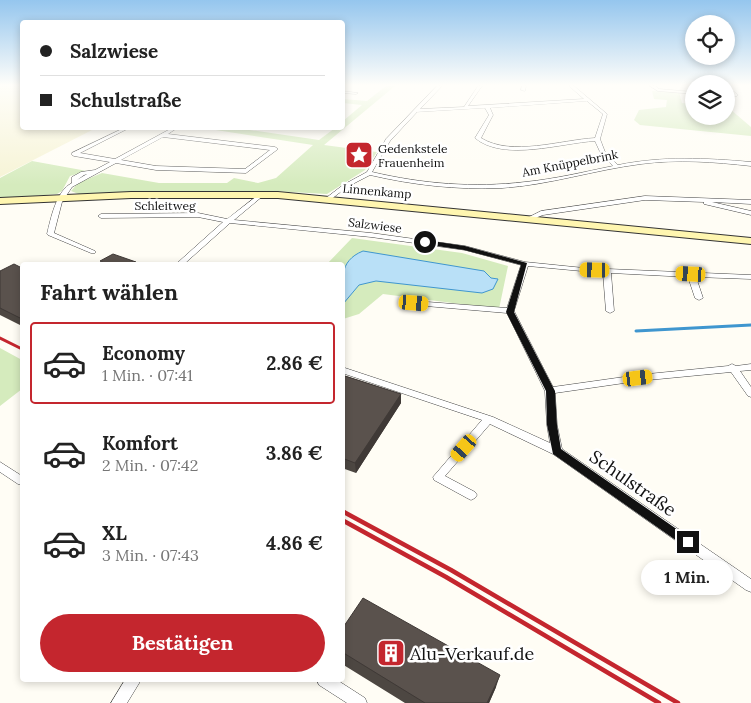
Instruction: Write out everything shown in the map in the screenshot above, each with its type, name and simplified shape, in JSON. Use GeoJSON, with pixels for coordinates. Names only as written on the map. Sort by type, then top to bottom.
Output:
{"type":"FeatureCollection","features":[{"type":"Feature","properties":{"kind":"main road","name":"Linnenkamp"},"geometry":{"type":"LineString","coordinates":[[0,201],[262,194],[530,218],[751,241]]}},
{"type":"Feature","properties":{"kind":"street"},"geometry":{"type":"LineString","coordinates":[[328,199],[345,186],[370,173],[388,140],[408,119]]}},
{"type":"Feature","properties":{"kind":"street"},"geometry":{"type":"LineString","coordinates":[[490,119],[478,138],[492,146],[522,148],[578,139],[597,139]]}},
{"type":"Feature","properties":{"kind":"street"},"geometry":{"type":"LineString","coordinates":[[603,119],[597,139],[603,153],[616,166]]}},
{"type":"Feature","properties":{"kind":"street"},"geometry":{"type":"LineString","coordinates":[[123,130],[74,154],[156,168],[246,171],[275,149],[240,143],[163,135]]}},
{"type":"Feature","properties":{"kind":"street"},"geometry":{"type":"LineString","coordinates":[[93,252],[50,234],[55,211],[61,198],[74,182],[96,172],[172,130]]}},
{"type":"Feature","properties":{"kind":"street","name":"Am Knüppelbrink"},"geometry":{"type":"LineString","coordinates":[[370,173],[404,182],[438,186],[500,186],[547,182],[616,166],[655,160],[702,160],[751,164]]}},
{"type":"Feature","properties":{"kind":"street"},"geometry":{"type":"LineString","coordinates":[[182,262],[228,221],[262,194]]}},
{"type":"Feature","properties":{"kind":"street"},"geometry":{"type":"LineString","coordinates":[[530,218],[541,213],[633,199],[702,199],[751,202]]}},
{"type":"Feature","properties":{"kind":"street"},"geometry":{"type":"LineString","coordinates":[[702,199],[706,203],[751,213]]}},
{"type":"Feature","properties":{"kind":"street","name":"Schleitweg"},"geometry":{"type":"LineString","coordinates":[[101,216],[198,215],[228,221]]}},
{"type":"Feature","properties":{"kind":"street","name":"Salzwiese"},"geometry":{"type":"LineString","coordinates":[[228,221],[371,235],[465,248],[525,264],[607,271],[751,277]]}},
{"type":"Feature","properties":{"kind":"street"},"geometry":{"type":"LineString","coordinates":[[525,264],[510,312],[550,391],[552,425],[557,451]]}},
{"type":"Feature","properties":{"kind":"street"},"geometry":{"type":"LineString","coordinates":[[607,271],[610,311]]}},
{"type":"Feature","properties":{"kind":"street"},"geometry":{"type":"LineString","coordinates":[[691,274],[699,298]]}},
{"type":"Feature","properties":{"kind":"street"},"geometry":{"type":"LineString","coordinates":[[414,303],[510,312]]}},
{"type":"Feature","properties":{"kind":"street"},"geometry":{"type":"LineString","coordinates":[[550,391],[751,366]]}},
{"type":"Feature","properties":{"kind":"street"},"geometry":{"type":"LineString","coordinates":[[732,367],[751,394]]}},
{"type":"Feature","properties":{"kind":"street","name":"Schulstraße"},"geometry":{"type":"LineString","coordinates":[[345,371],[489,419],[557,451],[751,586]]}},
{"type":"Feature","properties":{"kind":"street"},"geometry":{"type":"LineString","coordinates":[[471,495],[438,478],[489,419]]}},
{"type":"Feature","properties":{"kind":"street"},"geometry":{"type":"LineString","coordinates":[[0,466],[20,480]]}},
{"type":"Feature","properties":{"kind":"street"},"geometry":{"type":"LineString","coordinates":[[118,703],[133,682]]}},
{"type":"Feature","properties":{"kind":"street"},"geometry":{"type":"LineString","coordinates":[[327,682],[360,703]]}},
{"type":"Feature","properties":{"kind":"shaded area"},"geometry":{"type":"Polygon","coordinates":[[[0,119],[20,119],[20,130],[92,130],[0,177],[0,119]]]}},
{"type":"Feature","properties":{"kind":"green space"},"geometry":{"type":"Polygon","coordinates":[[[346,119],[356,119],[345,128],[346,119]]]}},
{"type":"Feature","properties":{"kind":"green space"},"geometry":{"type":"Polygon","coordinates":[[[635,119],[685,119],[685,125],[735,125],[735,119],[741,119],[751,127],[751,136],[640,125],[635,119]]]}},
{"type":"Feature","properties":{"kind":"green space"},"geometry":{"type":"Polygon","coordinates":[[[216,130],[250,130],[319,140],[332,130],[342,130],[324,145],[377,152],[365,170],[327,194],[272,191],[81,195],[71,191],[78,183],[102,173],[159,183],[227,183],[234,178],[258,183],[276,178],[313,145],[216,130]]]}},
{"type":"Feature","properties":{"kind":"green space"},"geometry":{"type":"Polygon","coordinates":[[[32,161],[87,171],[70,176],[62,191],[57,194],[0,199],[0,178],[32,161]]]}},
{"type":"Feature","properties":{"kind":"green space"},"geometry":{"type":"Polygon","coordinates":[[[352,238],[462,253],[508,266],[499,309],[383,294],[359,314],[345,318],[345,262],[329,262],[352,238]]]}},
{"type":"Feature","properties":{"kind":"green space"},"geometry":{"type":"Polygon","coordinates":[[[0,348],[20,359],[20,391],[0,406],[0,348]]]}},
{"type":"Feature","properties":{"kind":"water"},"geometry":{"type":"Polygon","coordinates":[[[363,251],[484,271],[491,278],[498,279],[493,289],[482,293],[376,281],[359,285],[345,302],[345,266],[355,255],[363,251]]]}},
{"type":"Feature","properties":{"kind":"building"},"geometry":{"type":"Polygon","coordinates":[[[113,254],[136,262],[102,262],[100,261],[113,254]]]}},
{"type":"Feature","properties":{"kind":"building"},"geometry":{"type":"Polygon","coordinates":[[[14,264],[20,267],[20,318],[0,308],[0,271],[14,264]]]}},
{"type":"Feature","properties":{"kind":"building"},"geometry":{"type":"Polygon","coordinates":[[[345,376],[401,394],[355,463],[345,459],[345,376]]]}},
{"type":"Feature","properties":{"kind":"building","name":"Alu-Verkauf.de"},"geometry":{"type":"Polygon","coordinates":[[[363,598],[500,675],[487,703],[425,703],[345,654],[345,625],[363,598]]]}},
{"type":"Feature","properties":{"kind":"waterway"},"geometry":{"type":"LineString","coordinates":[[636,331],[751,325]]}},
{"type":"Feature","properties":{"kind":"railway"},"geometry":{"type":"LineString","coordinates":[[0,338],[20,348]]}},
{"type":"Feature","properties":{"kind":"railway"},"geometry":{"type":"LineString","coordinates":[[345,513],[451,570],[678,703]]}},
{"type":"Feature","properties":{"kind":"railway"},"geometry":{"type":"LineString","coordinates":[[345,522],[446,577],[659,703]]}},
{"type":"Feature","properties":{"kind":"place","name":"Gedenkstele Frauenheim"},"geometry":{"type":"Point","coordinates":[359,155]}},
{"type":"Feature","properties":{"kind":"place","name":"Alu-Verkauf.de"},"geometry":{"type":"Point","coordinates":[391,653]}},
{"type":"Feature","properties":{"kind":"route"},"geometry":{"type":"LineString","coordinates":[[425,242],[465,248],[525,264],[510,312],[520,336],[550,391],[552,425],[557,451],[688,542]]}}]}
